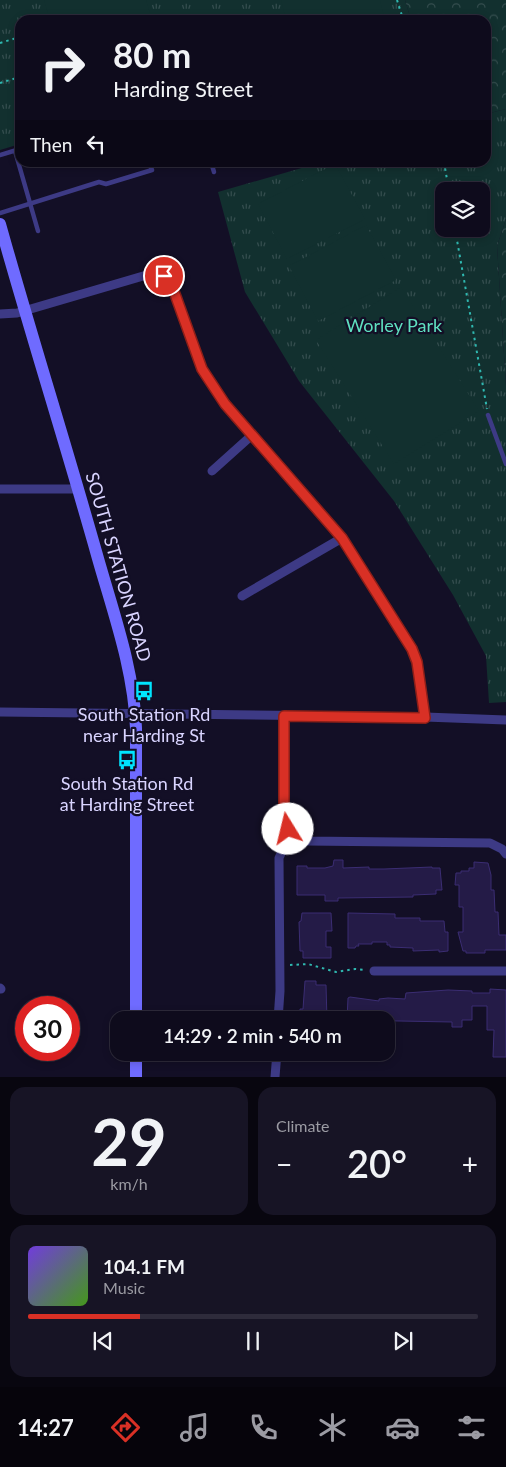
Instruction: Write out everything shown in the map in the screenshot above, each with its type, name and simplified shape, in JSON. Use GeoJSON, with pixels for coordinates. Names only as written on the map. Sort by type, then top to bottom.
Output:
{"type":"FeatureCollection","features":[{"type":"Feature","properties":{"kind":"main road","name":"SOUTH STATION ROAD"},"geometry":{"type":"LineString","coordinates":[[1,232],[78,489],[128,664],[135,696],[136,1011]]}},
{"type":"Feature","properties":{"kind":"main road"},"geometry":{"type":"LineString","coordinates":[[136,1061],[136,1077]]}},
{"type":"Feature","properties":{"kind":"street"},"geometry":{"type":"LineString","coordinates":[[0,314],[25,311],[150,274],[164,276],[171,283],[202,369],[225,404],[342,538],[412,649],[417,662],[425,718]]}},
{"type":"Feature","properties":{"kind":"street"},"geometry":{"type":"LineString","coordinates":[[212,471],[251,436]]}},
{"type":"Feature","properties":{"kind":"street"},"geometry":{"type":"LineString","coordinates":[[0,489],[78,489]]}},
{"type":"Feature","properties":{"kind":"street"},"geometry":{"type":"LineString","coordinates":[[242,596],[342,538]]}},
{"type":"Feature","properties":{"kind":"street"},"geometry":{"type":"LineString","coordinates":[[0,712],[506,720]]}},
{"type":"Feature","properties":{"kind":"street"},"geometry":{"type":"LineString","coordinates":[[284,716],[284,816],[288,829],[294,837],[306,841],[490,843],[502,849],[506,854]]}},
{"type":"Feature","properties":{"kind":"street"},"geometry":{"type":"LineString","coordinates":[[278,1011],[279,858],[284,847],[294,837]]}},
{"type":"Feature","properties":{"kind":"street"},"geometry":{"type":"LineString","coordinates":[[374,971],[506,971]]}},
{"type":"Feature","properties":{"kind":"street"},"geometry":{"type":"LineString","coordinates":[[275,1077],[276,1061]]}},
{"type":"Feature","properties":{"kind":"lane"},"geometry":{"type":"LineString","coordinates":[[0,155],[15,151]]}},
{"type":"Feature","properties":{"kind":"lane"},"geometry":{"type":"LineString","coordinates":[[21,167],[38,231]]}},
{"type":"Feature","properties":{"kind":"lane"},"geometry":{"type":"LineString","coordinates":[[0,213],[99,182],[106,184],[152,170],[151,167]]}},
{"type":"Feature","properties":{"kind":"lane"},"geometry":{"type":"LineString","coordinates":[[212,167],[214,172]]}},
{"type":"Feature","properties":{"kind":"lane"},"geometry":{"type":"LineString","coordinates":[[488,415],[506,464]]}},
{"type":"Feature","properties":{"kind":"path"},"geometry":{"type":"LineString","coordinates":[[397,0],[402,15]]}},
{"type":"Feature","properties":{"kind":"path"},"geometry":{"type":"LineString","coordinates":[[0,43],[15,38]]}},
{"type":"Feature","properties":{"kind":"path"},"geometry":{"type":"LineString","coordinates":[[0,83],[15,78]]}},
{"type":"Feature","properties":{"kind":"path"},"geometry":{"type":"LineString","coordinates":[[445,167],[447,182]]}},
{"type":"Feature","properties":{"kind":"path"},"geometry":{"type":"LineString","coordinates":[[456,237],[488,415]]}},
{"type":"Feature","properties":{"kind":"path"},"geometry":{"type":"LineString","coordinates":[[280,966],[308,964],[336,972],[374,971]]}},
{"type":"Feature","properties":{"kind":"green space"},"geometry":{"type":"Polygon","coordinates":[[[0,0],[405,0],[410,15],[15,15],[15,146],[0,150],[0,0]]]}},
{"type":"Feature","properties":{"kind":"green space"},"geometry":{"type":"Polygon","coordinates":[[[44,0],[146,0],[150,15],[48,15],[44,0]]]}},
{"type":"Feature","properties":{"kind":"green space"},"geometry":{"type":"Polygon","coordinates":[[[281,0],[380,0],[384,15],[285,15],[281,0]]]}},
{"type":"Feature","properties":{"kind":"green space"},"geometry":{"type":"Polygon","coordinates":[[[405,0],[506,0],[506,109],[491,113],[491,15],[410,15],[405,0]]]}},
{"type":"Feature","properties":{"kind":"green space","name":"Worley Park"},"geometry":{"type":"Polygon","coordinates":[[[506,109],[506,219],[497,246],[506,386],[506,702],[489,703],[486,656],[453,595],[394,501],[299,381],[245,292],[218,192],[305,167],[491,167],[491,113],[506,109]]]}},
{"type":"Feature","properties":{"kind":"green space"},"geometry":{"type":"Polygon","coordinates":[[[329,167],[337,167],[365,219],[287,259],[258,204],[329,167]]]}},
{"type":"Feature","properties":{"kind":"green space"},"geometry":{"type":"Polygon","coordinates":[[[506,219],[506,386],[497,246],[506,219]]]}},
{"type":"Feature","properties":{"kind":"green space"},"geometry":{"type":"Polygon","coordinates":[[[366,225],[396,280],[318,321],[289,266],[366,225]]]}},
{"type":"Feature","properties":{"kind":"green space"},"geometry":{"type":"Polygon","coordinates":[[[401,287],[479,411],[394,464],[316,340],[401,287]]]}},
{"type":"Feature","properties":{"kind":"building"},"geometry":{"type":"Polygon","coordinates":[[[334,860],[343,860],[343,868],[440,868],[442,890],[436,890],[436,894],[413,895],[413,897],[338,898],[338,901],[325,901],[325,895],[297,895],[297,866],[325,868],[333,866],[334,860]]]}},
{"type":"Feature","properties":{"kind":"building"},"geometry":{"type":"Polygon","coordinates":[[[474,862],[488,863],[491,875],[491,890],[494,890],[495,912],[498,912],[499,935],[506,935],[506,950],[485,950],[485,953],[466,953],[466,951],[463,951],[458,932],[463,932],[463,907],[459,907],[459,885],[455,885],[456,873],[469,871],[469,868],[474,868],[474,862]]]}},
{"type":"Feature","properties":{"kind":"building"},"geometry":{"type":"Polygon","coordinates":[[[302,913],[331,913],[332,931],[326,931],[326,947],[331,947],[331,958],[303,958],[303,951],[300,951],[299,922],[301,921],[302,913]]]}},
{"type":"Feature","properties":{"kind":"building"},"geometry":{"type":"Polygon","coordinates":[[[348,913],[395,914],[395,918],[420,918],[420,921],[444,921],[445,932],[448,932],[448,951],[413,951],[413,948],[390,947],[390,945],[387,945],[387,942],[358,944],[359,946],[355,948],[348,948],[348,913]]]}},
{"type":"Feature","properties":{"kind":"building"},"geometry":{"type":"Polygon","coordinates":[[[305,981],[316,981],[316,985],[326,985],[327,1011],[300,1011],[300,1009],[303,1009],[305,981]]]}},
{"type":"Feature","properties":{"kind":"building"},"geometry":{"type":"Polygon","coordinates":[[[490,989],[506,990],[506,1057],[493,1057],[494,1030],[487,1030],[487,1006],[472,1006],[472,1020],[462,1020],[462,1027],[452,1027],[452,1022],[395,1021],[395,1011],[347,1011],[348,998],[350,997],[379,1001],[379,999],[388,998],[405,999],[406,993],[448,990],[490,993],[490,989]]]}},
{"type":"Feature","properties":{"kind":"place","name":"South Station Rd near Harding St"},"geometry":{"type":"Point","coordinates":[144,691]}},
{"type":"Feature","properties":{"kind":"place","name":"South Station Rd at Harding Street"},"geometry":{"type":"Point","coordinates":[127,760]}},
{"type":"Feature","properties":{"kind":"route"},"geometry":{"type":"LineString","coordinates":[[164,276],[171,283],[202,369],[225,404],[251,436],[342,538],[412,649],[417,662],[425,718],[284,716],[284,816],[288,829]]}}]}
